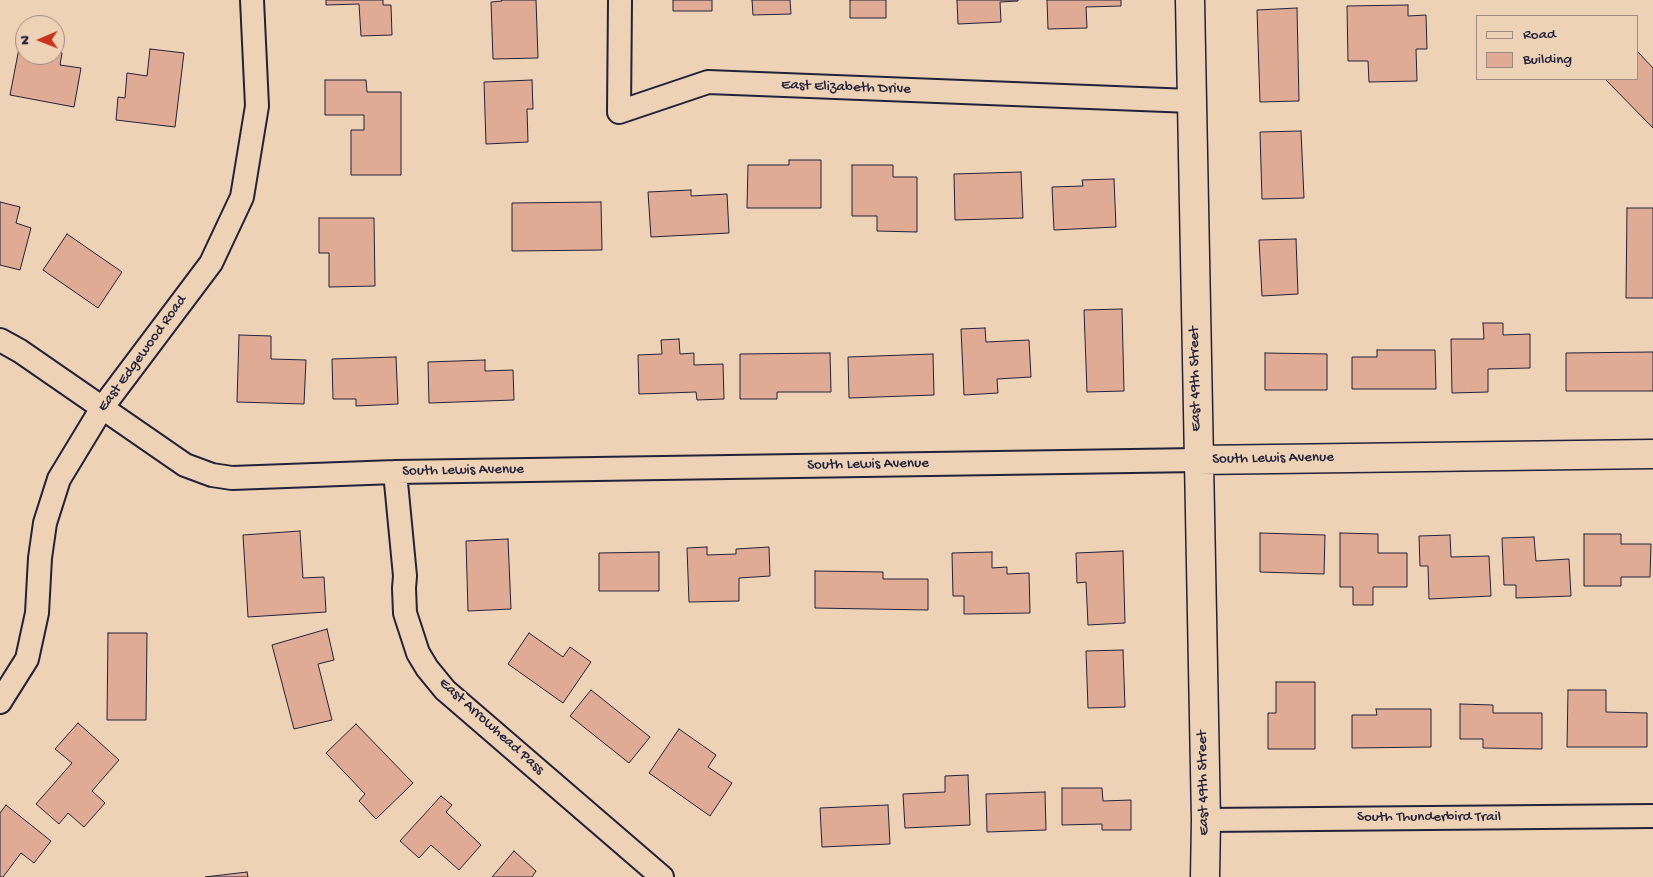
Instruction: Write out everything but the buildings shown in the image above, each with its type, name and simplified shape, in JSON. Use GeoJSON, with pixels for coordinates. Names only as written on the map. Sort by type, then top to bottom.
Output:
{"type":"FeatureCollection","features":[{"type":"Feature","properties":{"kind":"street","name":"East Edgewood Road"},"geometry":{"type":"LineString","coordinates":[[0,702],[27,659],[37,612],[40,558],[45,524],[59,479],[102,408],[211,263],[242,197],[257,106],[252,0]]}},
{"type":"Feature","properties":{"kind":"street","name":"East Elizabeth Drive"},"geometry":{"type":"LineString","coordinates":[[620,0],[618,112],[708,82],[1191,101]]}},
{"type":"Feature","properties":{"kind":"street","name":"East 49th Street"},"geometry":{"type":"LineString","coordinates":[[1190,0],[1206,820],[1205,877]]}},
{"type":"Feature","properties":{"kind":"street","name":"South Lewis Avenue"},"geometry":{"type":"LineString","coordinates":[[0,340],[20,351],[185,465],[212,475],[232,478],[395,472],[1653,454]]}},
{"type":"Feature","properties":{"kind":"street","name":"East Arrowhead Pass"},"geometry":{"type":"LineString","coordinates":[[395,472],[405,576],[406,613],[418,653],[427,668],[445,690],[662,877]]}},
{"type":"Feature","properties":{"kind":"street","name":"South Thunderbird Trail"},"geometry":{"type":"LineString","coordinates":[[1206,820],[1653,816]]}}]}
